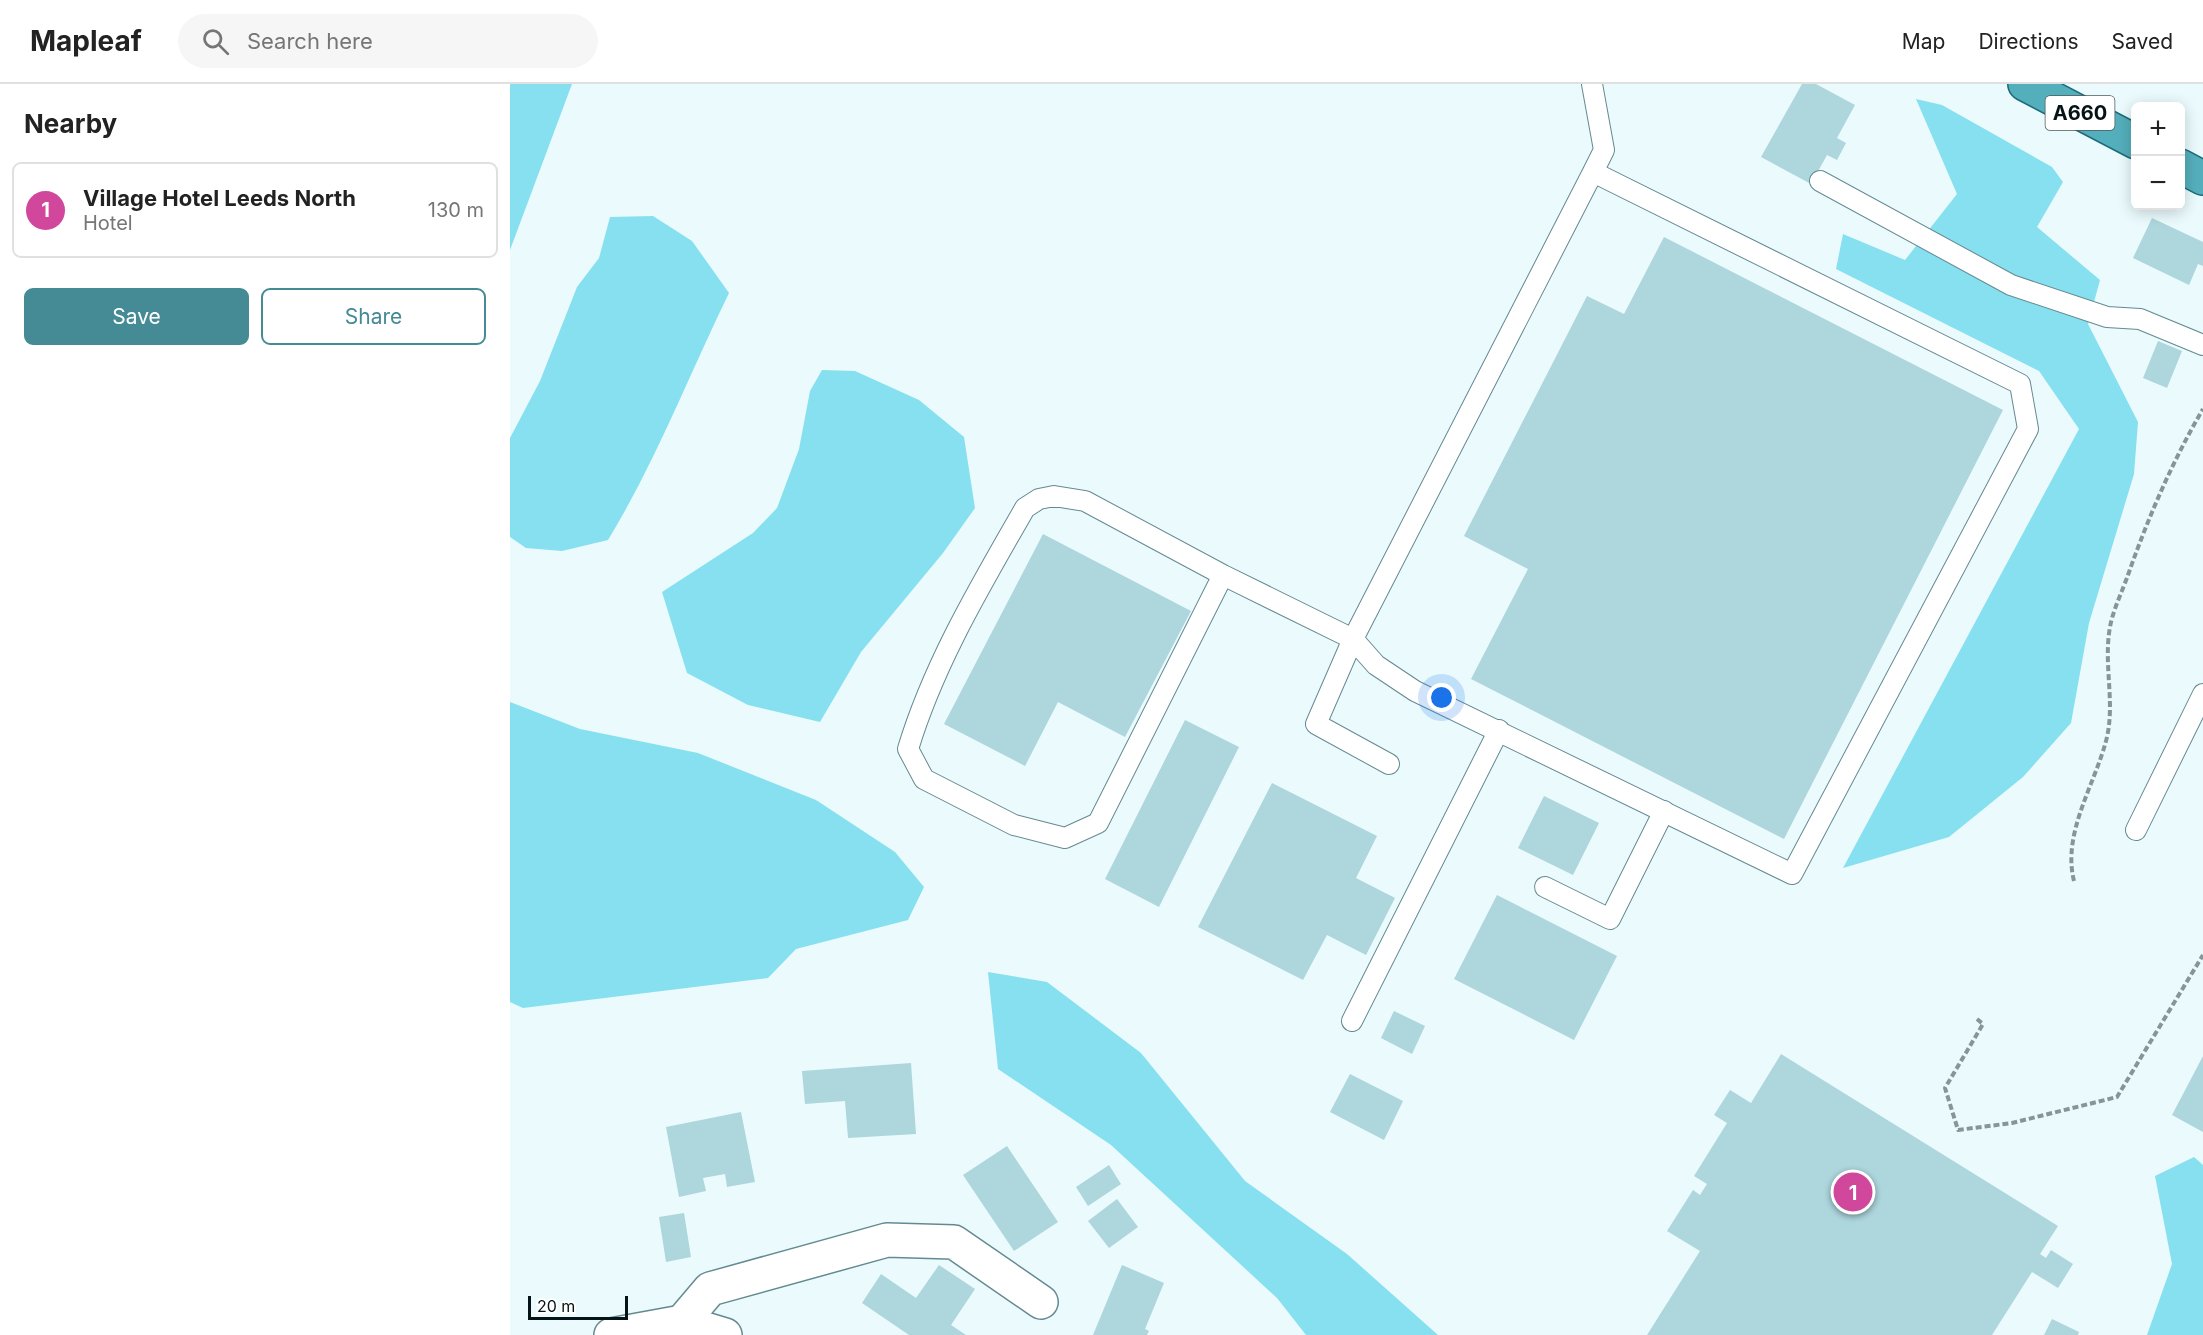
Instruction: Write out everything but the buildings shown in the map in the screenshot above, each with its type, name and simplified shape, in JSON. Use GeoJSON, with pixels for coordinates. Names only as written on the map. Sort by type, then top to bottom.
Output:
{"type":"FeatureCollection","features":[{"type":"Feature","properties":{"kind":"highway","name":"A660"},"geometry":{"type":"LineString","coordinates":[[2025,84],[2131,139]]}},
{"type":"Feature","properties":{"kind":"highway"},"geometry":{"type":"LineString","coordinates":[[2185,168],[2203,178]]}},
{"type":"Feature","properties":{"kind":"street"},"geometry":{"type":"LineString","coordinates":[[682,1322],[710,1289],[887,1240],[954,1242],[1041,1302]]}},
{"type":"Feature","properties":{"kind":"street"},"geometry":{"type":"LineString","coordinates":[[611,1335],[682,1322],[724,1335]]}},
{"type":"Feature","properties":{"kind":"lane"},"geometry":{"type":"LineString","coordinates":[[1389,764],[1316,724],[1353,639],[1604,150],[1592,84]]}},
{"type":"Feature","properties":{"kind":"lane"},"geometry":{"type":"LineString","coordinates":[[1223,575],[1098,824],[1065,838],[1054,836],[1014,825],[924,779],[908,749],[921,707],[972,600],[1025,508],[1039,499],[1054,496],[1085,501],[1223,575],[1353,639],[1376,665],[1415,691],[1792,873],[2028,429],[2020,384],[1593,172]]}},
{"type":"Feature","properties":{"kind":"lane"},"geometry":{"type":"LineString","coordinates":[[1821,182],[2011,285],[2107,316],[2140,319],[2203,345]]}},
{"type":"Feature","properties":{"kind":"lane"},"geometry":{"type":"LineString","coordinates":[[2136,830],[2203,694]]}},
{"type":"Feature","properties":{"kind":"lane"},"geometry":{"type":"LineString","coordinates":[[1352,1021],[1499,730]]}},
{"type":"Feature","properties":{"kind":"lane"},"geometry":{"type":"LineString","coordinates":[[1545,887],[1610,919],[1664,811]]}},
{"type":"Feature","properties":{"kind":"path"},"geometry":{"type":"LineString","coordinates":[[2073,881],[2069,864],[2079,821],[2106,741],[2110,714],[2108,657],[2110,627],[2149,516],[2183,443],[2203,409]]}},
{"type":"Feature","properties":{"kind":"path"},"geometry":{"type":"LineString","coordinates":[[1977,1018],[1983,1024],[1945,1088],[1958,1130],[2012,1123],[2117,1097],[2203,955]]}},
{"type":"Feature","properties":{"kind":"shaded area"},"geometry":{"type":"Polygon","coordinates":[[[510,84],[572,84],[510,250],[510,84]]]}},
{"type":"Feature","properties":{"kind":"shaded area"},"geometry":{"type":"Polygon","coordinates":[[[1916,99],[1942,105],[2052,167],[2063,182],[2037,227],[2100,280],[2088,324],[2138,422],[2134,474],[2089,623],[2071,723],[2023,777],[1949,837],[1843,868],[2079,429],[2039,371],[1836,269],[1843,234],[1905,260],[1957,194],[1916,99]]]}},
{"type":"Feature","properties":{"kind":"shaded area"},"geometry":{"type":"Polygon","coordinates":[[[653,216],[692,241],[729,293],[642,480],[608,540],[562,551],[526,548],[510,537],[510,438],[540,381],[577,287],[599,258],[610,217],[653,216]]]}},
{"type":"Feature","properties":{"kind":"shaded area"},"geometry":{"type":"Polygon","coordinates":[[[822,370],[855,371],[919,400],[964,437],[975,508],[943,553],[861,652],[820,722],[748,705],[687,673],[662,592],[753,533],[777,508],[799,449],[810,391],[822,370]]]}},
{"type":"Feature","properties":{"kind":"shaded area"},"geometry":{"type":"Polygon","coordinates":[[[510,702],[580,729],[698,753],[816,800],[895,852],[924,887],[908,920],[796,949],[768,978],[523,1008],[510,1002],[510,702]]]}},
{"type":"Feature","properties":{"kind":"shaded area"},"geometry":{"type":"Polygon","coordinates":[[[988,972],[1047,982],[1141,1053],[1245,1181],[1347,1254],[1438,1335],[1306,1335],[1277,1298],[1111,1145],[998,1069],[988,972]]]}},
{"type":"Feature","properties":{"kind":"shaded area"},"geometry":{"type":"Polygon","coordinates":[[[2194,1157],[2203,1165],[2203,1335],[2147,1335],[2172,1264],[2155,1176],[2194,1157]]]}},
{"type":"Feature","properties":{"kind":"place","name":"Village Hotel Leeds North"},"geometry":{"type":"Point","coordinates":[1853,1192]}}]}
